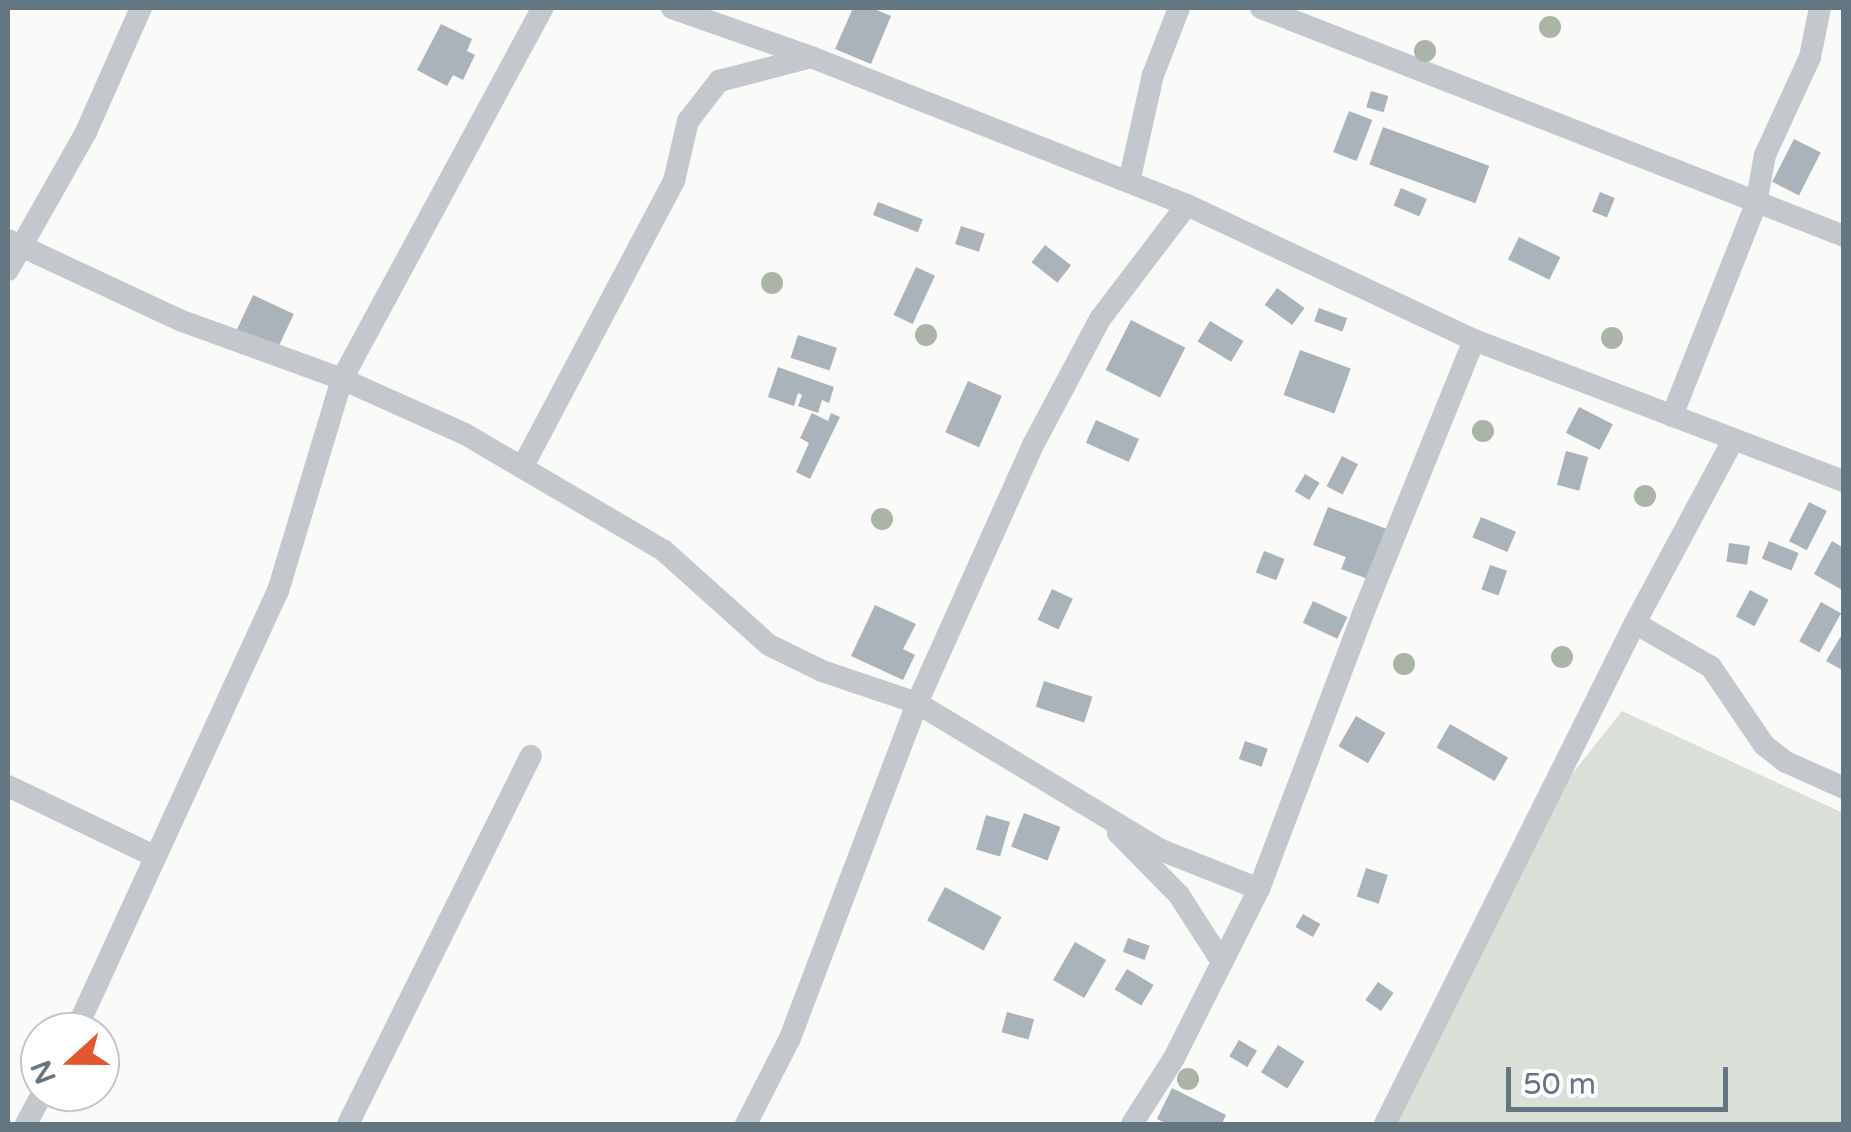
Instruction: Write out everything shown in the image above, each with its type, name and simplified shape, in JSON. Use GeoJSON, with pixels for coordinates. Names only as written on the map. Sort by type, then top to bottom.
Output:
{"type":"FeatureCollection","features":[{"type":"Feature","properties":{"kind":"street"},"geometry":{"type":"LineString","coordinates":[[8,270],[13,242],[86,132],[141,8]]}},
{"type":"Feature","properties":{"kind":"street"},"geometry":{"type":"LineString","coordinates":[[83,1012],[278,590],[342,379],[543,8]]}},
{"type":"Feature","properties":{"kind":"street"},"geometry":{"type":"LineString","coordinates":[[672,8],[811,56],[1188,205],[1474,340],[1844,481]]}},
{"type":"Feature","properties":{"kind":"street"},"geometry":{"type":"LineString","coordinates":[[1129,182],[1153,75],[1179,8]]}},
{"type":"Feature","properties":{"kind":"street"},"geometry":{"type":"LineString","coordinates":[[1260,8],[1844,236]]}},
{"type":"Feature","properties":{"kind":"street"},"geometry":{"type":"LineString","coordinates":[[1672,416],[1756,204],[1765,155],[1810,57],[1820,8]]}},
{"type":"Feature","properties":{"kind":"street"},"geometry":{"type":"LineString","coordinates":[[524,466],[674,181],[688,121],[719,82],[811,56]]}},
{"type":"Feature","properties":{"kind":"street"},"geometry":{"type":"LineString","coordinates":[[746,1124],[790,1038],[916,703],[1033,445],[1100,319],[1188,205]]}},
{"type":"Feature","properties":{"kind":"street"},"geometry":{"type":"LineString","coordinates":[[13,242],[182,322],[342,379],[524,466],[663,550],[769,645],[822,671],[916,703],[1161,850],[1259,889]]}},
{"type":"Feature","properties":{"kind":"street"},"geometry":{"type":"LineString","coordinates":[[1132,1124],[1174,1058],[1259,889],[1362,616],[1474,340]]}},
{"type":"Feature","properties":{"kind":"street"},"geometry":{"type":"LineString","coordinates":[[1384,1124],[1635,623],[1733,440]]}},
{"type":"Feature","properties":{"kind":"street"},"geometry":{"type":"LineString","coordinates":[[1635,623],[1712,666],[1764,745],[1786,762],[1844,788]]}},
{"type":"Feature","properties":{"kind":"street"},"geometry":{"type":"LineString","coordinates":[[348,1124],[531,756]]}},
{"type":"Feature","properties":{"kind":"street"},"geometry":{"type":"LineString","coordinates":[[8,786],[154,856]]}},
{"type":"Feature","properties":{"kind":"street"},"geometry":{"type":"LineString","coordinates":[[1088,803],[1179,895],[1222,962]]}},
{"type":"Feature","properties":{"kind":"shaded area"},"geometry":{"type":"Polygon","coordinates":[[[1622,711],[1843,813],[1843,1124],[1388,1124],[1553,798],[1622,711]]]}},
{"type":"Feature","properties":{"kind":"building"},"geometry":{"type":"Polygon","coordinates":[[[853,8],[872,8],[891,16],[871,64],[835,49],[853,8]]]}},
{"type":"Feature","properties":{"kind":"building"},"geometry":{"type":"Polygon","coordinates":[[[441,24],[472,39],[467,51],[475,55],[463,80],[453,75],[447,86],[417,70],[441,24]]]}},
{"type":"Feature","properties":{"kind":"building"},"geometry":{"type":"Polygon","coordinates":[[[1371,91],[1388,96],[1384,112],[1366,107],[1371,91]]]}},
{"type":"Feature","properties":{"kind":"building"},"geometry":{"type":"Polygon","coordinates":[[[1349,111],[1372,120],[1357,161],[1333,152],[1349,111]]]}},
{"type":"Feature","properties":{"kind":"building"},"geometry":{"type":"Polygon","coordinates":[[[1383,127],[1489,166],[1476,203],[1369,165],[1383,127]]]}},
{"type":"Feature","properties":{"kind":"building"},"geometry":{"type":"Polygon","coordinates":[[[1794,139],[1821,153],[1799,195],[1772,182],[1794,139]]]}},
{"type":"Feature","properties":{"kind":"building"},"geometry":{"type":"Polygon","coordinates":[[[1401,188],[1427,199],[1419,216],[1394,205],[1401,188]]]}},
{"type":"Feature","properties":{"kind":"building"},"geometry":{"type":"Polygon","coordinates":[[[1600,192],[1615,198],[1607,217],[1592,211],[1600,192]]]}},
{"type":"Feature","properties":{"kind":"building"},"geometry":{"type":"Polygon","coordinates":[[[878,202],[923,219],[918,232],[873,215],[878,202]]]}},
{"type":"Feature","properties":{"kind":"building"},"geometry":{"type":"Polygon","coordinates":[[[961,226],[985,234],[979,252],[955,244],[961,226]]]}},
{"type":"Feature","properties":{"kind":"building"},"geometry":{"type":"Polygon","coordinates":[[[1519,237],[1560,257],[1549,280],[1508,259],[1519,237]]]}},
{"type":"Feature","properties":{"kind":"building"},"geometry":{"type":"Polygon","coordinates":[[[1045,245],[1071,265],[1057,283],[1031,262],[1045,245]]]}},
{"type":"Feature","properties":{"kind":"building"},"geometry":{"type":"Polygon","coordinates":[[[916,267],[935,276],[913,324],[894,315],[916,267]]]}},
{"type":"Feature","properties":{"kind":"building"},"geometry":{"type":"Polygon","coordinates":[[[1277,288],[1305,308],[1292,325],[1265,305],[1277,288]]]}},
{"type":"Feature","properties":{"kind":"building"},"geometry":{"type":"Polygon","coordinates":[[[253,295],[294,314],[274,357],[233,338],[253,295]]]}},
{"type":"Feature","properties":{"kind":"building"},"geometry":{"type":"Polygon","coordinates":[[[1319,308],[1347,318],[1342,331],[1314,321],[1319,308]]]}},
{"type":"Feature","properties":{"kind":"building"},"geometry":{"type":"Polygon","coordinates":[[[1131,320],[1185,348],[1160,398],[1106,370],[1131,320]]]}},
{"type":"Feature","properties":{"kind":"building"},"geometry":{"type":"Polygon","coordinates":[[[1210,321],[1243,341],[1231,362],[1198,342],[1210,321]]]}},
{"type":"Feature","properties":{"kind":"building"},"geometry":{"type":"Polygon","coordinates":[[[798,335],[837,348],[830,370],[791,358],[798,335]]]}},
{"type":"Feature","properties":{"kind":"building"},"geometry":{"type":"Polygon","coordinates":[[[1300,350],[1351,368],[1334,414],[1284,395],[1300,350]]]}},
{"type":"Feature","properties":{"kind":"building"},"geometry":{"type":"Polygon","coordinates":[[[778,367],[834,387],[829,403],[822,400],[818,413],[798,406],[802,395],[798,393],[794,406],[768,397],[778,367]]]}},
{"type":"Feature","properties":{"kind":"building"},"geometry":{"type":"Polygon","coordinates":[[[968,381],[1002,396],[979,447],[945,432],[968,381]]]}},
{"type":"Feature","properties":{"kind":"building"},"geometry":{"type":"Polygon","coordinates":[[[1579,407],[1613,424],[1600,450],[1566,433],[1579,407]]]}},
{"type":"Feature","properties":{"kind":"building"},"geometry":{"type":"Polygon","coordinates":[[[812,413],[828,421],[831,413],[840,417],[810,479],[796,472],[809,443],[800,438],[812,413]]]}},
{"type":"Feature","properties":{"kind":"building"},"geometry":{"type":"Polygon","coordinates":[[[1096,420],[1139,439],[1129,462],[1086,443],[1096,420]]]}},
{"type":"Feature","properties":{"kind":"building"},"geometry":{"type":"Polygon","coordinates":[[[1566,451],[1588,457],[1579,491],[1557,485],[1566,451]]]}},
{"type":"Feature","properties":{"kind":"building"},"geometry":{"type":"Polygon","coordinates":[[[1342,456],[1358,464],[1343,494],[1327,486],[1342,456]]]}},
{"type":"Feature","properties":{"kind":"building"},"geometry":{"type":"Polygon","coordinates":[[[1305,474],[1320,483],[1309,500],[1295,491],[1305,474]]]}},
{"type":"Feature","properties":{"kind":"building"},"geometry":{"type":"Polygon","coordinates":[[[1809,502],[1827,511],[1807,550],[1789,541],[1809,502]]]}},
{"type":"Feature","properties":{"kind":"building"},"geometry":{"type":"Polygon","coordinates":[[[1328,507],[1387,529],[1368,579],[1341,569],[1346,557],[1313,545],[1328,507]]]}},
{"type":"Feature","properties":{"kind":"building"},"geometry":{"type":"Polygon","coordinates":[[[1481,517],[1516,532],[1507,552],[1472,537],[1481,517]]]}},
{"type":"Feature","properties":{"kind":"building"},"geometry":{"type":"Polygon","coordinates":[[[1769,541],[1799,553],[1792,571],[1762,559],[1769,541]]]}},
{"type":"Feature","properties":{"kind":"building"},"geometry":{"type":"Polygon","coordinates":[[[1832,541],[1844,548],[1844,591],[1814,574],[1832,541]]]}},
{"type":"Feature","properties":{"kind":"building"},"geometry":{"type":"Polygon","coordinates":[[[1729,543],[1750,546],[1747,565],[1726,562],[1729,543]]]}},
{"type":"Feature","properties":{"kind":"building"},"geometry":{"type":"Polygon","coordinates":[[[1264,551],[1285,559],[1276,580],[1256,572],[1264,551]]]}},
{"type":"Feature","properties":{"kind":"building"},"geometry":{"type":"Polygon","coordinates":[[[1490,565],[1507,571],[1499,595],[1482,590],[1490,565]]]}},
{"type":"Feature","properties":{"kind":"building"},"geometry":{"type":"Polygon","coordinates":[[[1052,589],[1073,599],[1058,630],[1038,620],[1052,589]]]}},
{"type":"Feature","properties":{"kind":"building"},"geometry":{"type":"Polygon","coordinates":[[[1750,590],[1769,600],[1754,626],[1736,616],[1750,590]]]}},
{"type":"Feature","properties":{"kind":"building"},"geometry":{"type":"Polygon","coordinates":[[[1313,601],[1347,617],[1337,639],[1303,623],[1313,601]]]}},
{"type":"Feature","properties":{"kind":"building"},"geometry":{"type":"Polygon","coordinates":[[[1821,602],[1841,613],[1819,653],[1799,641],[1821,602]]]}},
{"type":"Feature","properties":{"kind":"building"},"geometry":{"type":"Polygon","coordinates":[[[875,605],[916,624],[903,649],[915,655],[903,680],[851,656],[875,605]]]}},
{"type":"Feature","properties":{"kind":"building"},"geometry":{"type":"Polygon","coordinates":[[[1844,631],[1844,671],[1826,661],[1844,631]]]}},
{"type":"Feature","properties":{"kind":"building"},"geometry":{"type":"Polygon","coordinates":[[[1044,681],[1093,697],[1084,722],[1036,707],[1044,681]]]}},
{"type":"Feature","properties":{"kind":"building"},"geometry":{"type":"Polygon","coordinates":[[[1356,716],[1385,733],[1368,763],[1338,746],[1356,716]]]}},
{"type":"Feature","properties":{"kind":"building"},"geometry":{"type":"Polygon","coordinates":[[[1450,724],[1508,758],[1495,781],[1436,747],[1450,724]]]}},
{"type":"Feature","properties":{"kind":"building"},"geometry":{"type":"Polygon","coordinates":[[[1245,741],[1268,749],[1262,767],[1239,759],[1245,741]]]}},
{"type":"Feature","properties":{"kind":"building"},"geometry":{"type":"Polygon","coordinates":[[[1024,813],[1060,827],[1048,861],[1011,847],[1024,813]]]}},
{"type":"Feature","properties":{"kind":"building"},"geometry":{"type":"Polygon","coordinates":[[[986,815],[1010,822],[1000,856],[976,850],[986,815]]]}},
{"type":"Feature","properties":{"kind":"building"},"geometry":{"type":"Polygon","coordinates":[[[1366,868],[1388,875],[1379,904],[1357,897],[1366,868]]]}},
{"type":"Feature","properties":{"kind":"building"},"geometry":{"type":"Polygon","coordinates":[[[945,887],[1002,917],[984,951],[927,921],[945,887]]]}},
{"type":"Feature","properties":{"kind":"building"},"geometry":{"type":"Polygon","coordinates":[[[1303,914],[1320,924],[1313,937],[1296,927],[1303,914]]]}},
{"type":"Feature","properties":{"kind":"building"},"geometry":{"type":"Polygon","coordinates":[[[1128,938],[1150,946],[1144,960],[1123,952],[1128,938]]]}},
{"type":"Feature","properties":{"kind":"building"},"geometry":{"type":"Polygon","coordinates":[[[1075,942],[1106,960],[1084,998],[1053,980],[1075,942]]]}},
{"type":"Feature","properties":{"kind":"building"},"geometry":{"type":"Polygon","coordinates":[[[1127,969],[1154,985],[1141,1006],[1115,990],[1127,969]]]}},
{"type":"Feature","properties":{"kind":"building"},"geometry":{"type":"Polygon","coordinates":[[[1378,982],[1394,993],[1381,1011],[1365,1000],[1378,982]]]}},
{"type":"Feature","properties":{"kind":"building"},"geometry":{"type":"Polygon","coordinates":[[[1007,1012],[1034,1019],[1029,1040],[1002,1032],[1007,1012]]]}},
{"type":"Feature","properties":{"kind":"building"},"geometry":{"type":"Polygon","coordinates":[[[1239,1040],[1257,1051],[1247,1067],[1229,1056],[1239,1040]]]}},
{"type":"Feature","properties":{"kind":"building"},"geometry":{"type":"Polygon","coordinates":[[[1278,1045],[1304,1061],[1287,1089],[1261,1072],[1278,1045]]]}},
{"type":"Feature","properties":{"kind":"building"},"geometry":{"type":"Polygon","coordinates":[[[1172,1088],[1226,1115],[1222,1124],[1167,1124],[1157,1119],[1172,1088]]]}}]}
